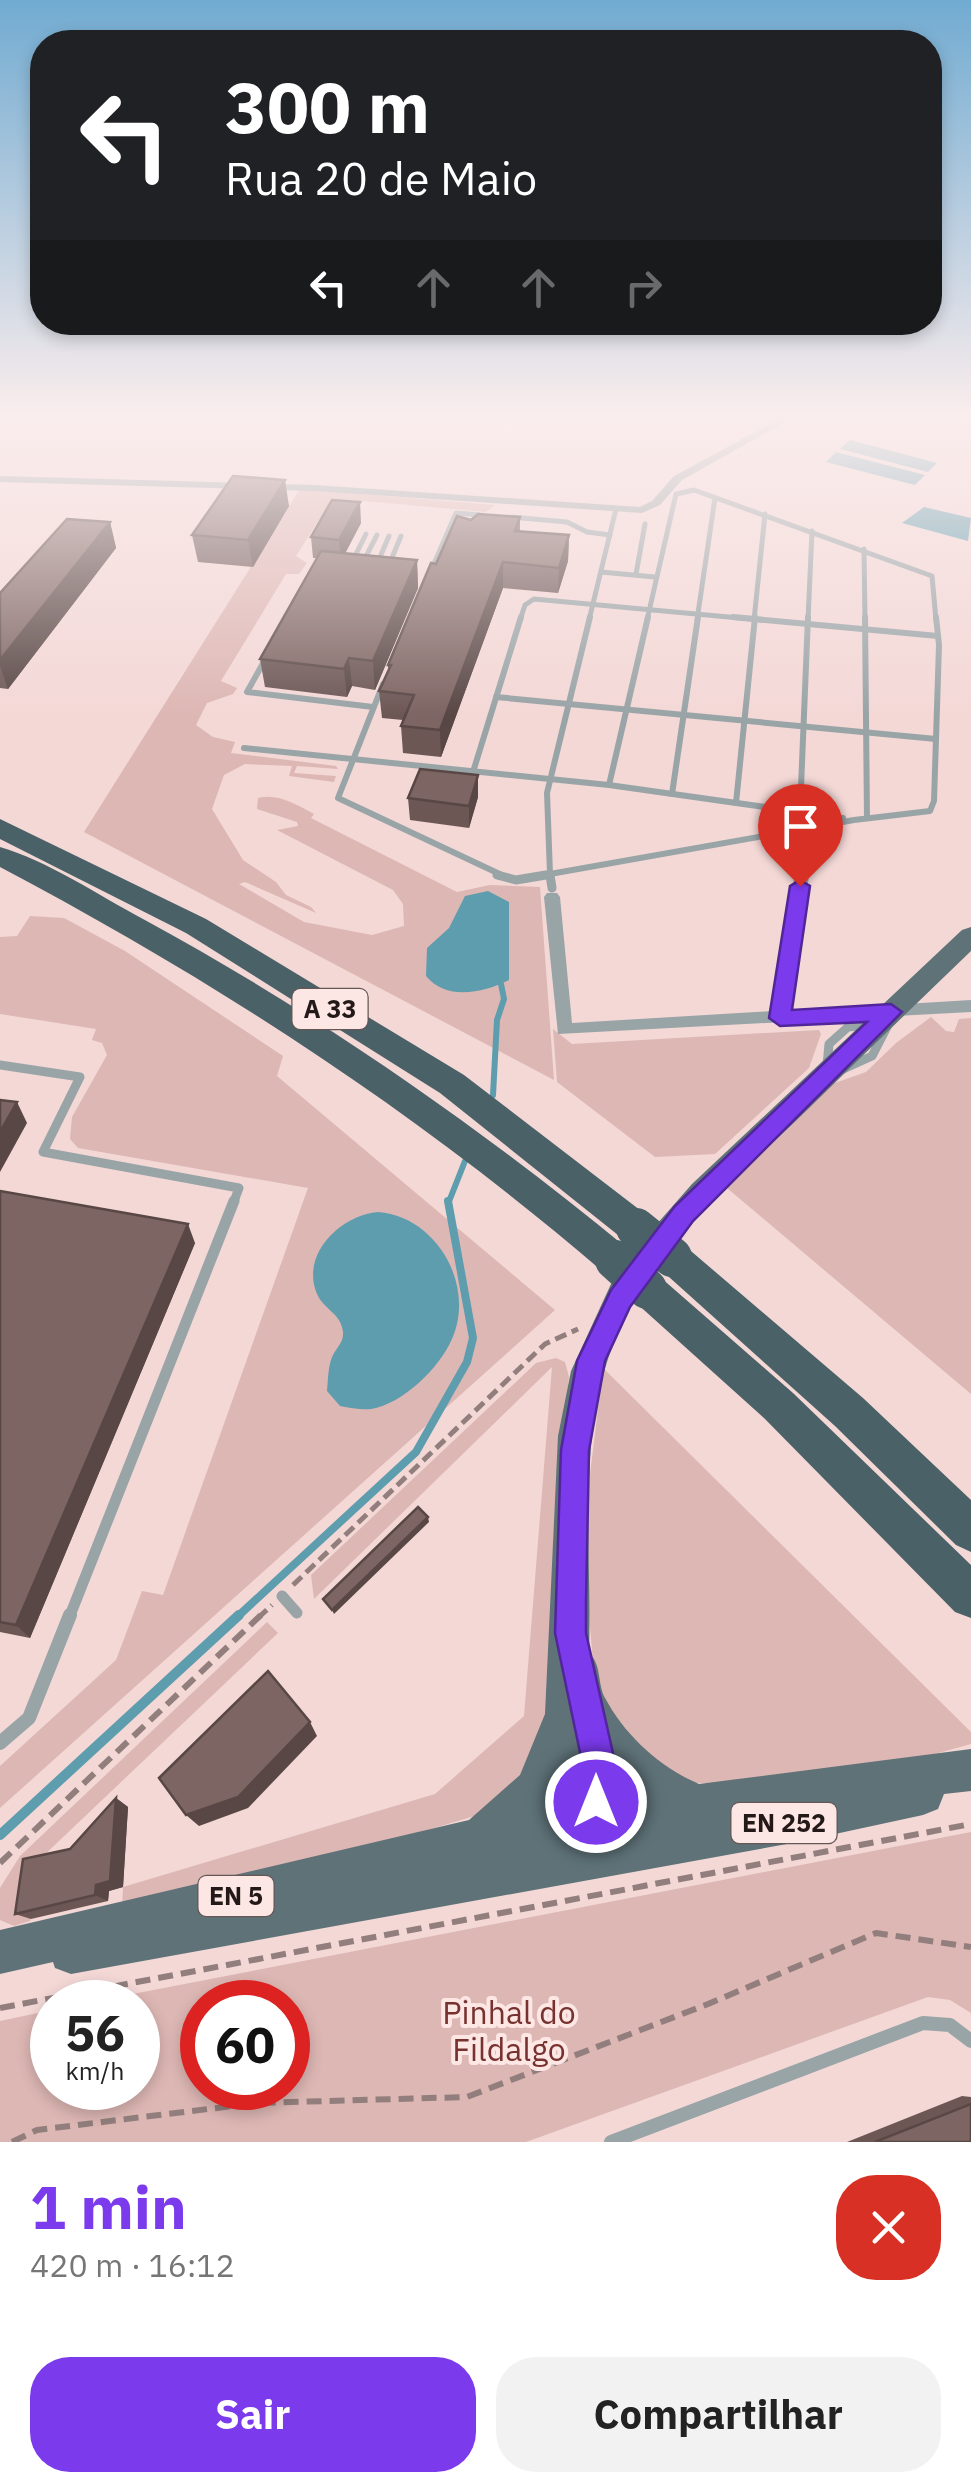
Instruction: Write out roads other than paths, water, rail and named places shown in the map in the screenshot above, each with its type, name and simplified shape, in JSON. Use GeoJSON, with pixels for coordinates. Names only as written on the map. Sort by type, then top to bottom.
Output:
{"type":"FeatureCollection","features":[{"type":"Feature","properties":{"kind":"highway","name":"A 33"},"geometry":{"type":"LineString","coordinates":[[0,828],[196,926],[436,1074],[636,1228],[660,1273],[779,1406],[971,1596]]}},
{"type":"Feature","properties":{"kind":"highway","name":"A 33"},"geometry":{"type":"LineString","coordinates":[[0,856],[92,902],[400,1091],[484,1153],[615,1260],[660,1273],[848,1412],[971,1530]]}},
{"type":"Feature","properties":{"kind":"main road"},"geometry":{"type":"LineString","coordinates":[[593,1839],[574,1800],[565,1747],[578,1416],[601,1334],[632,1280],[684,1214],[971,936]]}},
{"type":"Feature","properties":{"kind":"main road"},"geometry":{"type":"LineString","coordinates":[[570,1633],[598,1762],[593,1839]]}},
{"type":"Feature","properties":{"kind":"main road","name":"EN 5"},"geometry":{"type":"LineString","coordinates":[[0,1952],[473,1840],[519,1811],[541,1783],[555,1747],[570,1633]]}},
{"type":"Feature","properties":{"kind":"main road"},"geometry":{"type":"LineString","coordinates":[[586,1698],[607,1737],[641,1778],[702,1807]]}},
{"type":"Feature","properties":{"kind":"main road","name":"EN 252"},"geometry":{"type":"LineString","coordinates":[[330,1906],[702,1807],[971,1770]]}},
{"type":"Feature","properties":{"kind":"main road","name":"EN 252"},"geometry":{"type":"LineString","coordinates":[[473,1840],[593,1839],[798,1821],[971,1781]]}},
{"type":"Feature","properties":{"kind":"main road","name":"EN 5"},"geometry":{"type":"LineString","coordinates":[[0,1963],[330,1906]]}},
{"type":"Feature","properties":{"kind":"street"},"geometry":{"type":"LineString","coordinates":[[780,1018],[805,854]]}},
{"type":"Feature","properties":{"kind":"street"},"geometry":{"type":"LineString","coordinates":[[552,893],[564,1030],[780,1018],[884,1018],[971,1006]]}},
{"type":"Feature","properties":{"kind":"lane"},"geometry":{"type":"LineString","coordinates":[[427,580],[455,516]]}},
{"type":"Feature","properties":{"kind":"lane"},"geometry":{"type":"LineString","coordinates":[[476,527],[480,516]]}},
{"type":"Feature","properties":{"kind":"lane"},"geometry":{"type":"LineString","coordinates":[[492,516],[567,522],[587,532],[610,534]]}},
{"type":"Feature","properties":{"kind":"lane"},"geometry":{"type":"LineString","coordinates":[[552,893],[550,779],[614,516]]}},
{"type":"Feature","properties":{"kind":"lane"},"geometry":{"type":"LineString","coordinates":[[609,785],[670,516]]}},
{"type":"Feature","properties":{"kind":"lane"},"geometry":{"type":"LineString","coordinates":[[672,794],[713,516]]}},
{"type":"Feature","properties":{"kind":"lane"},"geometry":{"type":"LineString","coordinates":[[736,803],[765,516]]}},
{"type":"Feature","properties":{"kind":"lane"},"geometry":{"type":"LineString","coordinates":[[388,671],[338,798],[516,880],[854,820],[930,812],[938,636],[932,576],[770,516]]}},
{"type":"Feature","properties":{"kind":"lane"},"geometry":{"type":"LineString","coordinates":[[636,574],[645,524]]}},
{"type":"Feature","properties":{"kind":"lane"},"geometry":{"type":"LineString","coordinates":[[800,812],[812,531]]}},
{"type":"Feature","properties":{"kind":"lane"},"geometry":{"type":"LineString","coordinates":[[346,573],[366,534]]}},
{"type":"Feature","properties":{"kind":"lane"},"geometry":{"type":"LineString","coordinates":[[358,574],[377,535]]}},
{"type":"Feature","properties":{"kind":"lane"},"geometry":{"type":"LineString","coordinates":[[372,575],[389,536]]}},
{"type":"Feature","properties":{"kind":"lane"},"geometry":{"type":"LineString","coordinates":[[383,576],[402,536]]}},
{"type":"Feature","properties":{"kind":"lane"},"geometry":{"type":"LineString","coordinates":[[864,550],[867,818]]}},
{"type":"Feature","properties":{"kind":"lane"},"geometry":{"type":"LineString","coordinates":[[602,572],[655,577]]}},
{"type":"Feature","properties":{"kind":"lane"},"geometry":{"type":"LineString","coordinates":[[473,772],[525,605],[534,600],[938,636]]}},
{"type":"Feature","properties":{"kind":"lane"},"geometry":{"type":"LineString","coordinates":[[272,646],[247,692],[373,707]]}},
{"type":"Feature","properties":{"kind":"lane"},"geometry":{"type":"LineString","coordinates":[[496,698],[936,739]]}},
{"type":"Feature","properties":{"kind":"lane"},"geometry":{"type":"LineString","coordinates":[[244,748],[609,785],[854,820]]}},
{"type":"Feature","properties":{"kind":"lane"},"geometry":{"type":"LineString","coordinates":[[0,1065],[80,1077],[42,1152],[239,1188],[29,1718],[0,1743]]}},
{"type":"Feature","properties":{"kind":"lane"},"geometry":{"type":"LineString","coordinates":[[282,1596],[297,1613]]}},
{"type":"Feature","properties":{"kind":"lane"},"geometry":{"type":"LineString","coordinates":[[611,2142],[924,2023],[937,2020],[953,2025],[971,2041]]}},
{"type":"Feature","properties":{"kind":"water"},"geometry":{"type":"Polygon","coordinates":[[[912,516],[971,518],[968,541],[902,523],[912,516]]]}},
{"type":"Feature","properties":{"kind":"water"},"geometry":{"type":"Polygon","coordinates":[[[488,891],[509,902],[509,980],[465,992],[434,984],[426,976],[427,948],[449,928],[465,896],[488,891]]]}},
{"type":"Feature","properties":{"kind":"water"},"geometry":{"type":"Polygon","coordinates":[[[378,1212],[399,1216],[417,1226],[446,1257],[459,1297],[458,1318],[446,1350],[419,1383],[383,1406],[356,1409],[340,1406],[327,1391],[332,1356],[343,1332],[339,1320],[317,1294],[314,1265],[327,1239],[338,1229],[350,1220],[378,1212]]]}},
{"type":"Feature","properties":{"kind":"waterway"},"geometry":{"type":"LineString","coordinates":[[493,1095],[497,1020],[504,999],[501,984]]}},
{"type":"Feature","properties":{"kind":"waterway"},"geometry":{"type":"LineString","coordinates":[[448,1203],[465,1161]]}},
{"type":"Feature","properties":{"kind":"waterway"},"geometry":{"type":"LineString","coordinates":[[236,1618],[416,1452],[467,1362],[473,1338],[448,1203]]}},
{"type":"Feature","properties":{"kind":"waterway"},"geometry":{"type":"LineString","coordinates":[[0,1835],[239,1615]]}},
{"type":"Feature","properties":{"kind":"park label","name":"Pinhal do Fildalgo"},"geometry":{"type":"Point","coordinates":[509,2032]}}]}
